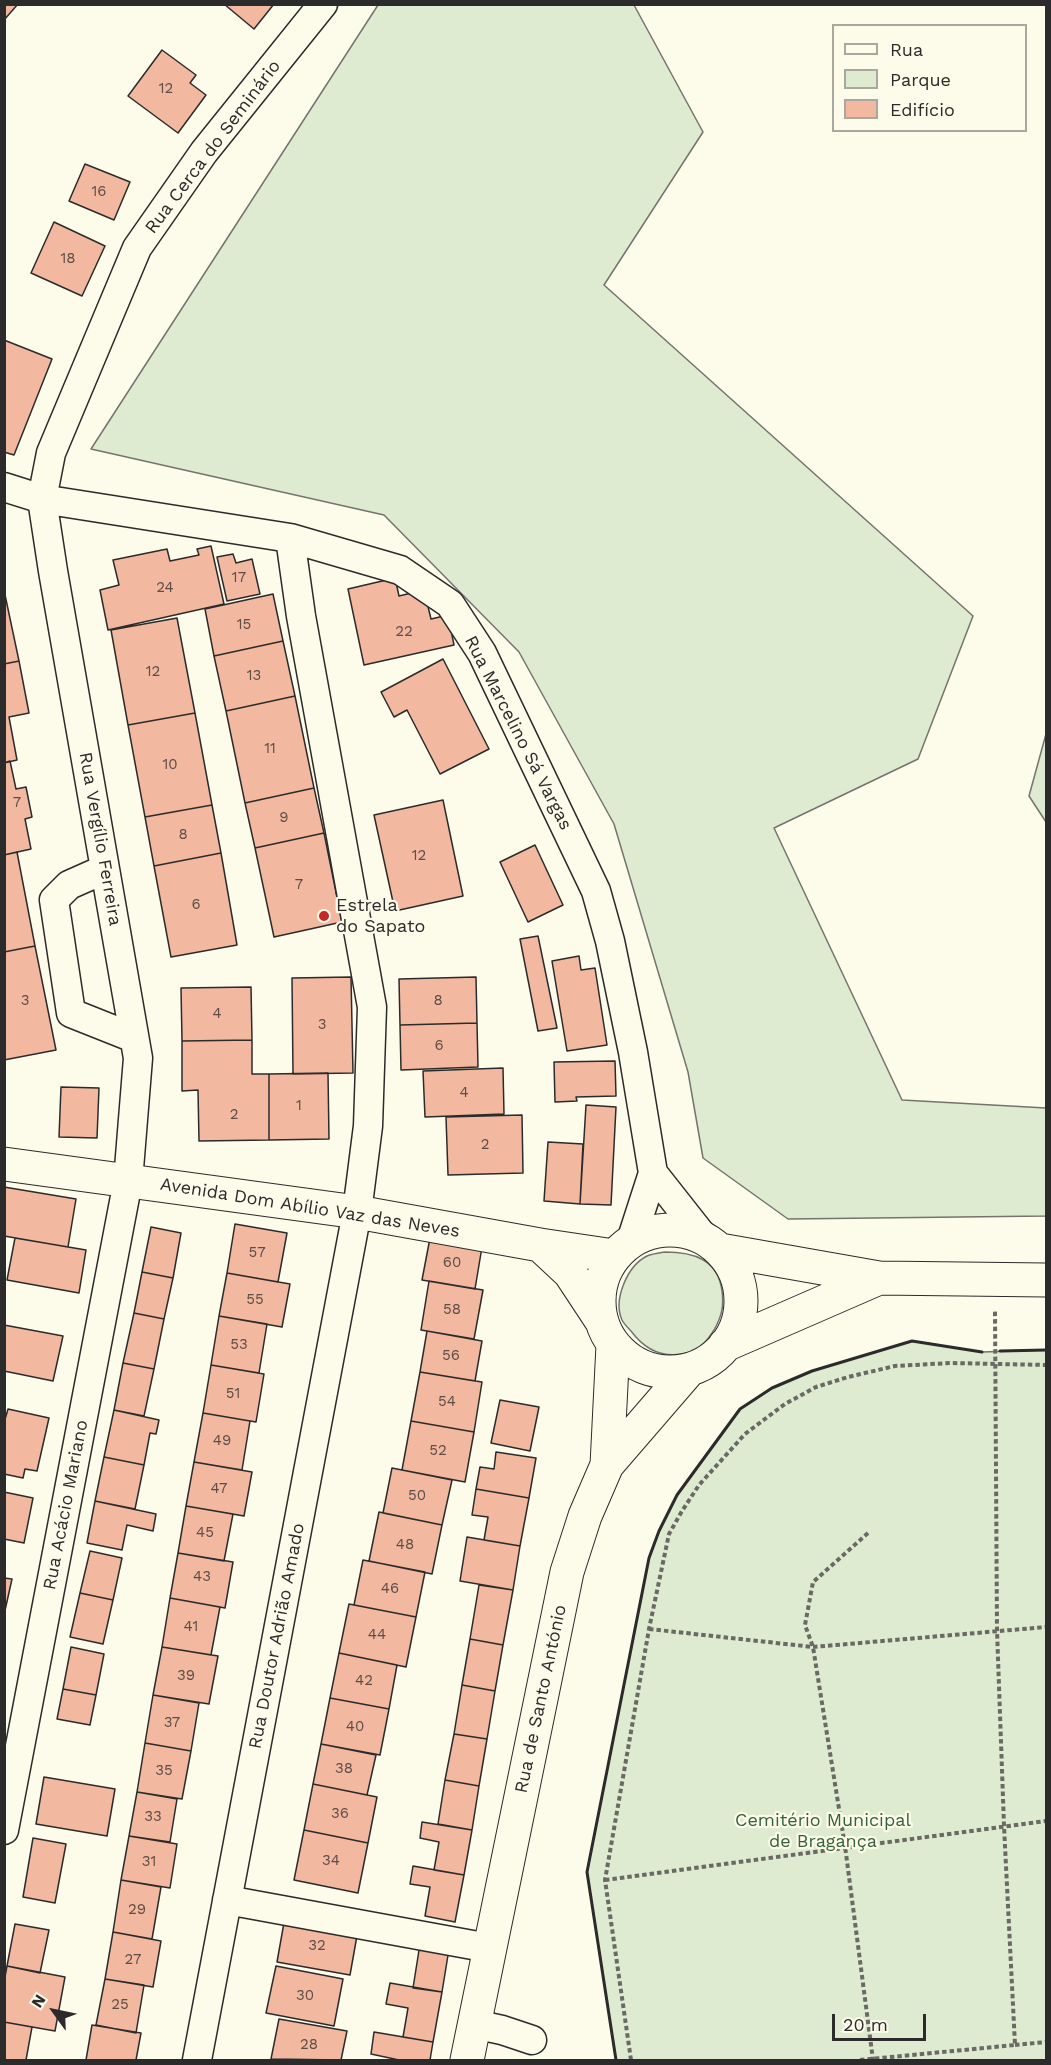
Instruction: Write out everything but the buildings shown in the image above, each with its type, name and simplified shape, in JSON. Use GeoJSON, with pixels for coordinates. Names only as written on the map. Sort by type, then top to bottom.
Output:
{"type":"FeatureCollection","features":[{"type":"Feature","properties":{"kind":"street","name":"Rua Cerca do Seminário"},"geometry":{"type":"LineString","coordinates":[[42,499],[51,453],[137,248],[204,152],[323,4]]}},
{"type":"Feature","properties":{"kind":"street","name":"Rua Marcelino Sá Vargas"},"geometry":{"type":"LineString","coordinates":[[4,487],[42,499],[290,537],[400,570],[450,604],[482,653],[596,891],[610,941],[633,1052],[653,1173],[622,1248]]}},
{"type":"Feature","properties":{"kind":"street","name":"Rua Vergílio Ferreira"},"geometry":{"type":"LineString","coordinates":[[42,499],[138,1058],[128,1181]]}},
{"type":"Feature","properties":{"kind":"street","name":"Rua Doutor Adrião Amado"},"geometry":{"type":"LineString","coordinates":[[197,2061],[357,1212],[368,1126],[372,1007],[301,616],[290,537]]}},
{"type":"Feature","properties":{"kind":"street"},"geometry":{"type":"LineString","coordinates":[[105,869],[69,885],[54,900],[71,1013],[134,1038]]}},
{"type":"Feature","properties":{"kind":"street","name":"Avenida Dom Abílio Vaz das Neves"},"geometry":{"type":"LineString","coordinates":[[4,1164],[357,1212],[540,1245],[622,1248]]}},
{"type":"Feature","properties":{"kind":"street"},"geometry":{"type":"LineString","coordinates":[[540,1245],[570,1273],[607,1333],[629,1360],[647,1369],[668,1372],[689,1370],[709,1360],[725,1345],[736,1326],[741,1304],[739,1282],[732,1265],[653,1173]]}},
{"type":"Feature","properties":{"kind":"street","name":"Rua Acácio Mariano"},"geometry":{"type":"LineString","coordinates":[[4,1830],[128,1181]]}},
{"type":"Feature","properties":{"kind":"street"},"geometry":{"type":"LineString","coordinates":[[606,1465],[607,1333],[598,1298],[602,1276],[622,1248],[648,1232],[668,1229],[687,1232],[713,1244],[879,1278],[1047,1280]]}},
{"type":"Feature","properties":{"kind":"street"},"geometry":{"type":"LineString","coordinates":[[725,1345],[879,1278]]}},
{"type":"Feature","properties":{"kind":"street","name":"Rua de Santo António"},"geometry":{"type":"LineString","coordinates":[[467,2061],[567,1572],[585,1516],[606,1465],[689,1370]]}},
{"type":"Feature","properties":{"kind":"street"},"geometry":{"type":"LineString","coordinates":[[227,1900],[489,1948]]}},
{"type":"Feature","properties":{"kind":"street"},"geometry":{"type":"LineString","coordinates":[[474,2024],[532,2040]]}},
{"type":"Feature","properties":{"kind":"path"},"geometry":{"type":"LineString","coordinates":[[994,1280],[997,1630],[1015,2045]]}},
{"type":"Feature","properties":{"kind":"path"},"geometry":{"type":"LineString","coordinates":[[631,2061],[605,1880],[669,1534],[699,1485],[745,1434],[785,1404],[816,1387],[895,1366],[951,1363],[1047,1365]]}},
{"type":"Feature","properties":{"kind":"path"},"geometry":{"type":"LineString","coordinates":[[868,1533],[813,1582],[805,1625],[813,1647],[845,1846],[873,2060]]}},
{"type":"Feature","properties":{"kind":"path"},"geometry":{"type":"LineString","coordinates":[[650,1629],[813,1647],[1047,1627]]}},
{"type":"Feature","properties":{"kind":"path"},"geometry":{"type":"LineString","coordinates":[[605,1880],[845,1846],[1047,1821]]}},
{"type":"Feature","properties":{"kind":"path"},"geometry":{"type":"LineString","coordinates":[[860,2061],[1047,2042]]}},
{"type":"Feature","properties":{"kind":"green space"},"geometry":{"type":"Polygon","coordinates":[[[378,5],[634,5],[703,132],[604,285],[973,616],[918,759],[774,828],[902,1100],[1046,1108],[1046,1216],[788,1219],[703,1158],[688,1072],[614,824],[519,652],[384,515],[91,449],[378,5]]]}},
{"type":"Feature","properties":{"kind":"green space"},"geometry":{"type":"Polygon","coordinates":[[[1046,734],[1046,822],[1029,796],[1046,734]]]}},
{"type":"Feature","properties":{"kind":"green space"},"geometry":{"type":"Polygon","coordinates":[[[665,1252],[694,1256],[710,1265],[720,1280],[722,1291],[722,1311],[711,1334],[696,1350],[678,1355],[662,1354],[642,1343],[622,1320],[620,1312],[621,1294],[633,1267],[647,1256],[665,1252]]]}},
{"type":"Feature","properties":{"kind":"green space","name":"Cemitério Municipal de Bragança"},"geometry":{"type":"Polygon","coordinates":[[[912,1341],[982,1352],[1046,1350],[1046,2060],[616,2060],[587,1872],[649,1558],[659,1531],[677,1495],[740,1409],[772,1388],[812,1371],[912,1341]]]}},
{"type":"Feature","properties":{"kind":"wall"},"geometry":{"type":"LineString","coordinates":[[616,2060],[587,1872],[649,1558],[659,1531],[677,1495],[740,1409],[772,1388],[812,1371],[912,1341],[982,1352]]}},
{"type":"Feature","properties":{"kind":"wall"},"geometry":{"type":"LineString","coordinates":[[1000,1351],[1046,1350]]}},
{"type":"Feature","properties":{"kind":"place","name":"Estrela do Sapato"},"geometry":{"type":"Point","coordinates":[324,916]}}]}
